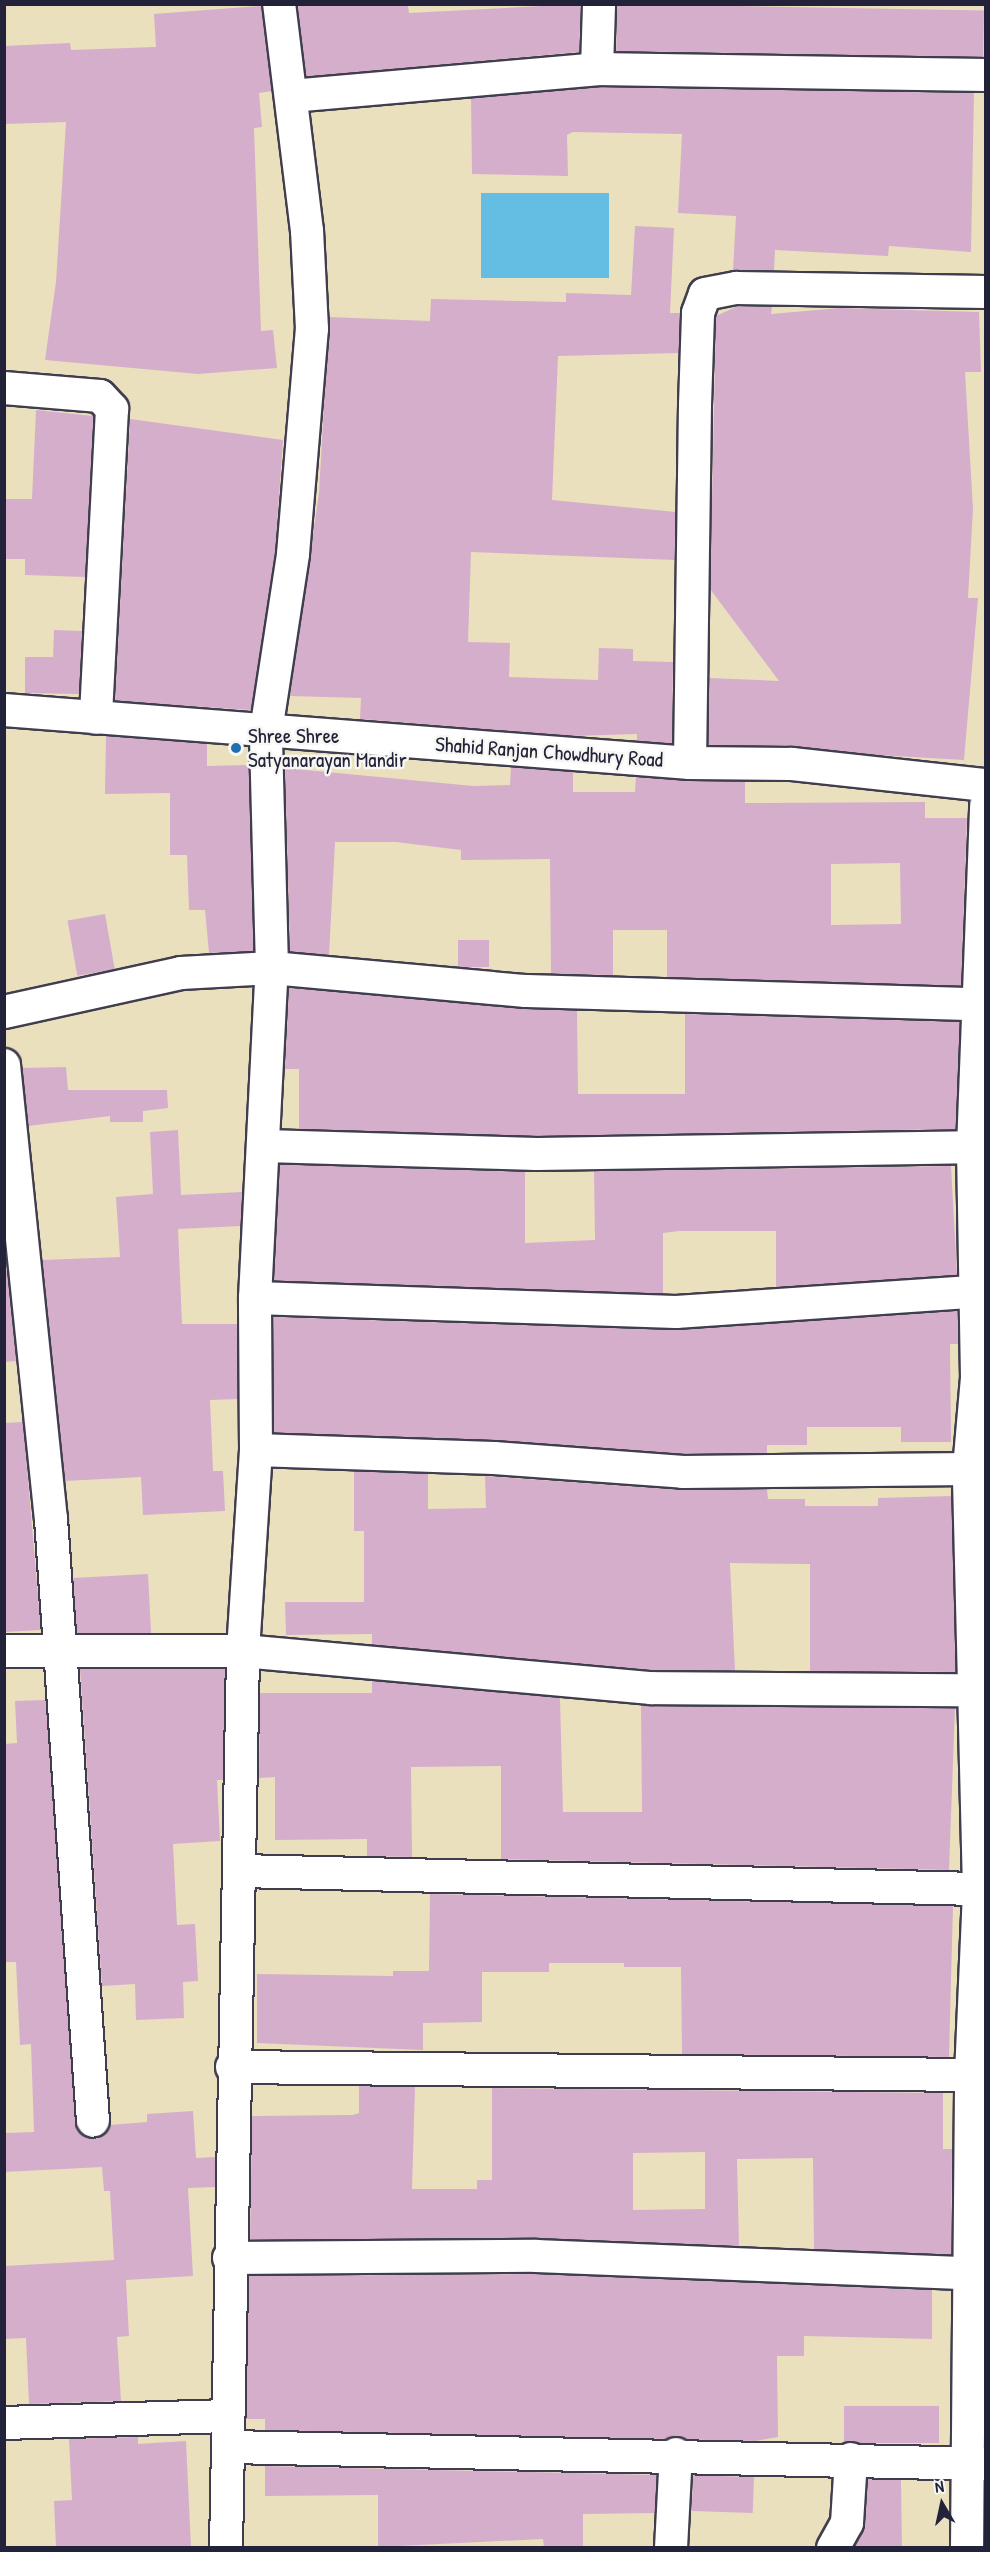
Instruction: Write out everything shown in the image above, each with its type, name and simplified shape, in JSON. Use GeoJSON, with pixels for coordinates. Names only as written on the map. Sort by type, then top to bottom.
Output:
{"type":"FeatureCollection","features":[{"type":"Feature","properties":{"kind":"street"},"geometry":{"type":"LineString","coordinates":[[226,2547],[230,2447],[226,2416],[232,2067],[240,1871],[243,1652],[256,1450],[255,1298],[265,1146],[272,968],[266,731],[293,554],[312,329],[291,96],[279,4]]}},
{"type":"Feature","properties":{"kind":"street"},"geometry":{"type":"LineString","coordinates":[[597,69],[599,4]]}},
{"type":"Feature","properties":{"kind":"street"},"geometry":{"type":"LineString","coordinates":[[291,96],[597,69],[986,75]]}},
{"type":"Feature","properties":{"kind":"street"},"geometry":{"type":"LineString","coordinates":[[690,763],[695,394],[698,313],[705,294],[735,288],[986,292]]}},
{"type":"Feature","properties":{"kind":"street"},"geometry":{"type":"LineString","coordinates":[[4,388],[100,396],[112,409],[96,718]]}},
{"type":"Feature","properties":{"kind":"street","name":"Shahid Ranjan Chowdhury Road"},"geometry":{"type":"LineString","coordinates":[[4,710],[690,763],[792,764],[986,784]]}},
{"type":"Feature","properties":{"kind":"street"},"geometry":{"type":"LineString","coordinates":[[967,2547],[977,2463],[978,2127],[971,2075],[979,1969],[982,1828],[969,1469],[980,1438],[981,1291],[977,1004],[983,949],[986,805]]}},
{"type":"Feature","properties":{"kind":"street"},"geometry":{"type":"LineString","coordinates":[[4,1012],[181,973],[272,968],[526,991],[977,1004]]}},
{"type":"Feature","properties":{"kind":"street"},"geometry":{"type":"LineString","coordinates":[[4,1065],[61,1648],[93,2121]]}},
{"type":"Feature","properties":{"kind":"street"},"geometry":{"type":"LineString","coordinates":[[265,1146],[537,1154],[979,1147]]}},
{"type":"Feature","properties":{"kind":"street"},"geometry":{"type":"LineString","coordinates":[[255,1298],[676,1312],[981,1291]]}},
{"type":"Feature","properties":{"kind":"street"},"geometry":{"type":"LineString","coordinates":[[256,1450],[494,1458],[684,1472],[969,1469]]}},
{"type":"Feature","properties":{"kind":"street"},"geometry":{"type":"LineString","coordinates":[[4,1651],[61,1648],[243,1652],[651,1688],[978,1690]]}},
{"type":"Feature","properties":{"kind":"street"},"geometry":{"type":"LineString","coordinates":[[240,1871],[979,1889]]}},
{"type":"Feature","properties":{"kind":"street"},"geometry":{"type":"LineString","coordinates":[[232,2067],[971,2075]]}},
{"type":"Feature","properties":{"kind":"street"},"geometry":{"type":"LineString","coordinates":[[229,2258],[536,2256],[977,2274]]}},
{"type":"Feature","properties":{"kind":"street"},"geometry":{"type":"LineString","coordinates":[[4,2423],[226,2416]]}},
{"type":"Feature","properties":{"kind":"street"},"geometry":{"type":"LineString","coordinates":[[230,2447],[676,2454],[977,2463]]}},
{"type":"Feature","properties":{"kind":"street"},"geometry":{"type":"LineString","coordinates":[[671,2547],[676,2454]]}},
{"type":"Feature","properties":{"kind":"street"},"geometry":{"type":"LineString","coordinates":[[833,2547],[847,2523],[851,2459]]}},
{"type":"Feature","properties":{"kind":"water"},"geometry":{"type":"Polygon","coordinates":[[[481,193],[609,193],[609,278],[481,278],[481,193]]]}},
{"type":"Feature","properties":{"kind":"building"},"geometry":{"type":"Polygon","coordinates":[[[297,4],[392,4],[408,6],[409,13],[581,4],[579,52],[306,77],[297,4]]]}},
{"type":"Feature","properties":{"kind":"building"},"geometry":{"type":"Polygon","coordinates":[[[617,4],[984,10],[983,57],[616,51],[617,4]]]}},
{"type":"Feature","properties":{"kind":"building"},"geometry":{"type":"Polygon","coordinates":[[[261,6],[272,91],[259,93],[262,127],[254,128],[261,331],[273,330],[277,368],[198,374],[45,360],[56,282],[66,122],[4,124],[4,46],[70,43],[71,50],[156,47],[154,14],[261,6]]]}},
{"type":"Feature","properties":{"kind":"building"},"geometry":{"type":"Polygon","coordinates":[[[598,87],[974,93],[971,252],[889,246],[888,256],[775,250],[774,271],[733,270],[736,216],[678,213],[682,134],[573,132],[567,135],[568,176],[472,174],[471,98],[598,87]]]}},
{"type":"Feature","properties":{"kind":"building"},"geometry":{"type":"Polygon","coordinates":[[[635,226],[674,228],[670,313],[680,313],[679,353],[558,356],[552,500],[676,512],[675,560],[471,552],[468,642],[510,643],[509,677],[598,680],[599,648],[633,649],[633,661],[673,662],[672,744],[637,741],[637,734],[572,736],[360,719],[361,698],[290,696],[319,493],[329,317],[430,321],[431,299],[566,302],[566,293],[631,295],[635,226]]]}},
{"type":"Feature","properties":{"kind":"building"},"geometry":{"type":"Polygon","coordinates":[[[738,306],[772,307],[771,314],[840,308],[979,312],[981,372],[965,372],[973,509],[968,598],[978,598],[964,760],[708,745],[709,678],[779,681],[710,589],[716,316],[738,306]]]}},
{"type":"Feature","properties":{"kind":"building"},"geometry":{"type":"Polygon","coordinates":[[[36,410],[94,416],[85,577],[25,575],[25,559],[4,559],[4,499],[32,499],[36,410]]]}},
{"type":"Feature","properties":{"kind":"building"},"geometry":{"type":"Polygon","coordinates":[[[130,419],[283,440],[275,552],[251,710],[115,701],[130,419]]]}},
{"type":"Feature","properties":{"kind":"building"},"geometry":{"type":"Polygon","coordinates":[[[54,630],[82,631],[79,694],[25,693],[25,657],[53,657],[54,630]]]}},
{"type":"Feature","properties":{"kind":"building"},"geometry":{"type":"Polygon","coordinates":[[[106,736],[207,744],[207,766],[249,765],[254,951],[209,953],[205,910],[189,910],[187,855],[170,855],[170,793],[105,794],[106,736]]]}},
{"type":"Feature","properties":{"kind":"building"},"geometry":{"type":"Polygon","coordinates":[[[511,767],[573,772],[573,792],[635,792],[636,777],[745,782],[745,803],[925,802],[925,818],[967,818],[961,986],[667,977],[667,930],[613,930],[613,975],[551,974],[550,859],[461,860],[461,850],[396,842],[335,842],[329,955],[290,952],[285,768],[473,786],[510,785],[511,767]],[[900,863],[831,864],[831,925],[901,924],[900,863]]]}},
{"type":"Feature","properties":{"kind":"building"},"geometry":{"type":"Polygon","coordinates":[[[105,914],[115,969],[77,976],[68,921],[105,914]]]}},
{"type":"Feature","properties":{"kind":"building"},"geometry":{"type":"Polygon","coordinates":[[[458,940],[489,940],[489,967],[458,967],[458,940]]]}},
{"type":"Feature","properties":{"kind":"building"},"geometry":{"type":"Polygon","coordinates":[[[289,988],[577,1010],[578,1094],[685,1094],[685,1014],[960,1022],[956,1129],[537,1136],[299,1129],[299,1069],[285,1069],[289,988]]]}},
{"type":"Feature","properties":{"kind":"building"},"geometry":{"type":"Polygon","coordinates":[[[66,1067],[68,1090],[167,1090],[168,1108],[143,1111],[143,1122],[110,1122],[110,1116],[28,1126],[22,1068],[66,1067]]]}},
{"type":"Feature","properties":{"kind":"building"},"geometry":{"type":"Polygon","coordinates":[[[178,1130],[181,1195],[242,1192],[241,1226],[178,1229],[182,1324],[237,1324],[238,1399],[210,1400],[213,1471],[223,1471],[225,1511],[143,1515],[141,1477],[65,1481],[42,1260],[120,1257],[116,1197],[153,1194],[150,1132],[178,1130]]]}},
{"type":"Feature","properties":{"kind":"building"},"geometry":{"type":"Polygon","coordinates":[[[280,1164],[525,1172],[525,1243],[595,1240],[594,1171],[951,1166],[957,1275],[776,1287],[776,1231],[679,1231],[663,1233],[663,1294],[274,1281],[280,1164]]]}},
{"type":"Feature","properties":{"kind":"building"},"geometry":{"type":"Polygon","coordinates":[[[4,1270],[7,1270],[17,1361],[4,1362],[4,1270]]]}},
{"type":"Feature","properties":{"kind":"building"},"geometry":{"type":"Polygon","coordinates":[[[958,1311],[958,1344],[950,1344],[951,1442],[901,1442],[901,1427],[807,1427],[807,1445],[767,1445],[767,1453],[684,1454],[274,1433],[273,1317],[676,1330],[958,1311]]]}},
{"type":"Feature","properties":{"kind":"building"},"geometry":{"type":"Polygon","coordinates":[[[23,1422],[41,1630],[4,1632],[4,1423],[23,1422]]]}},
{"type":"Feature","properties":{"kind":"building"},"geometry":{"type":"Polygon","coordinates":[[[354,1471],[428,1474],[428,1509],[486,1508],[485,1476],[682,1490],[767,1489],[768,1499],[805,1499],[805,1506],[878,1506],[878,1498],[952,1496],[956,1672],[810,1671],[810,1564],[730,1563],[735,1671],[652,1670],[372,1645],[372,1634],[286,1635],[285,1602],[364,1602],[364,1531],[354,1531],[354,1471]]]}},
{"type":"Feature","properties":{"kind":"building"},"geometry":{"type":"Polygon","coordinates":[[[148,1574],[151,1633],[76,1637],[73,1578],[148,1574]]]}},
{"type":"Feature","properties":{"kind":"building"},"geometry":{"type":"Polygon","coordinates":[[[80,1669],[225,1669],[223,1780],[217,1780],[220,1841],[173,1844],[177,1925],[195,1924],[198,1981],[183,1982],[184,2018],[136,2020],[135,1984],[102,1986],[80,1669]]]}},
{"type":"Feature","properties":{"kind":"building"},"geometry":{"type":"Polygon","coordinates":[[[372,1681],[560,1698],[563,1812],[642,1812],[641,1705],[955,1708],[949,1870],[501,1859],[501,1766],[411,1767],[412,1857],[367,1856],[367,1839],[275,1840],[275,1777],[259,1778],[260,1693],[372,1693],[372,1681]]]}},
{"type":"Feature","properties":{"kind":"building"},"geometry":{"type":"Polygon","coordinates":[[[46,1700],[78,2131],[95,2139],[110,2125],[147,2122],[147,2114],[193,2111],[196,2158],[215,2157],[215,2187],[188,2188],[193,2276],[126,2280],[129,2336],[117,2337],[121,2401],[29,2404],[26,2338],[4,2339],[4,2266],[114,2260],[110,2191],[104,2191],[102,2167],[4,2172],[4,2133],[34,2132],[31,2044],[20,2045],[16,1962],[4,1962],[4,1744],[17,1743],[15,1701],[46,1700]]]}},
{"type":"Feature","properties":{"kind":"building"},"geometry":{"type":"Polygon","coordinates":[[[430,1894],[953,1906],[949,2057],[682,2054],[681,1967],[624,1967],[624,1963],[549,1963],[549,1972],[482,1972],[482,2022],[423,2023],[423,2050],[257,2043],[257,1974],[393,1976],[393,1971],[429,1971],[430,1894]]]}},
{"type":"Feature","properties":{"kind":"building"},"geometry":{"type":"Polygon","coordinates":[[[359,2086],[415,2087],[412,2189],[477,2189],[477,2180],[492,2180],[492,2088],[943,2093],[943,2149],[952,2149],[951,2255],[814,2249],[813,2158],[737,2159],[739,2246],[536,2238],[250,2240],[252,2116],[353,2115],[359,2113],[359,2086]],[[705,2152],[633,2153],[633,2210],[705,2209],[705,2152]]]}},
{"type":"Feature","properties":{"kind":"building"},"geometry":{"type":"Polygon","coordinates":[[[536,2274],[932,2290],[932,2339],[804,2336],[804,2356],[777,2356],[778,2437],[755,2441],[265,2430],[265,2419],[246,2419],[249,2276],[536,2274]]]}},
{"type":"Feature","properties":{"kind":"building"},"geometry":{"type":"Polygon","coordinates":[[[844,2406],[939,2406],[939,2443],[844,2443],[844,2406]]]}},
{"type":"Feature","properties":{"kind":"building"},"geometry":{"type":"Polygon","coordinates":[[[138,2437],[138,2444],[186,2441],[191,2547],[56,2547],[54,2501],[72,2500],[69,2439],[138,2437]]]}},
{"type":"Feature","properties":{"kind":"building"},"geometry":{"type":"Polygon","coordinates":[[[265,2466],[657,2475],[655,2513],[583,2514],[583,2547],[544,2547],[543,2539],[378,2547],[378,2495],[265,2496],[265,2466]]]}},
{"type":"Feature","properties":{"kind":"building"},"geometry":{"type":"Polygon","coordinates":[[[693,2475],[754,2477],[753,2513],[692,2511],[693,2475]]]}},
{"type":"Feature","properties":{"kind":"building"},"geometry":{"type":"Polygon","coordinates":[[[868,2479],[901,2480],[902,2547],[854,2547],[865,2525],[868,2479]]]}},
{"type":"Feature","properties":{"kind":"place","name":"Shree Shree Satyanarayan Mandir"},"geometry":{"type":"Point","coordinates":[236,748]}}]}
